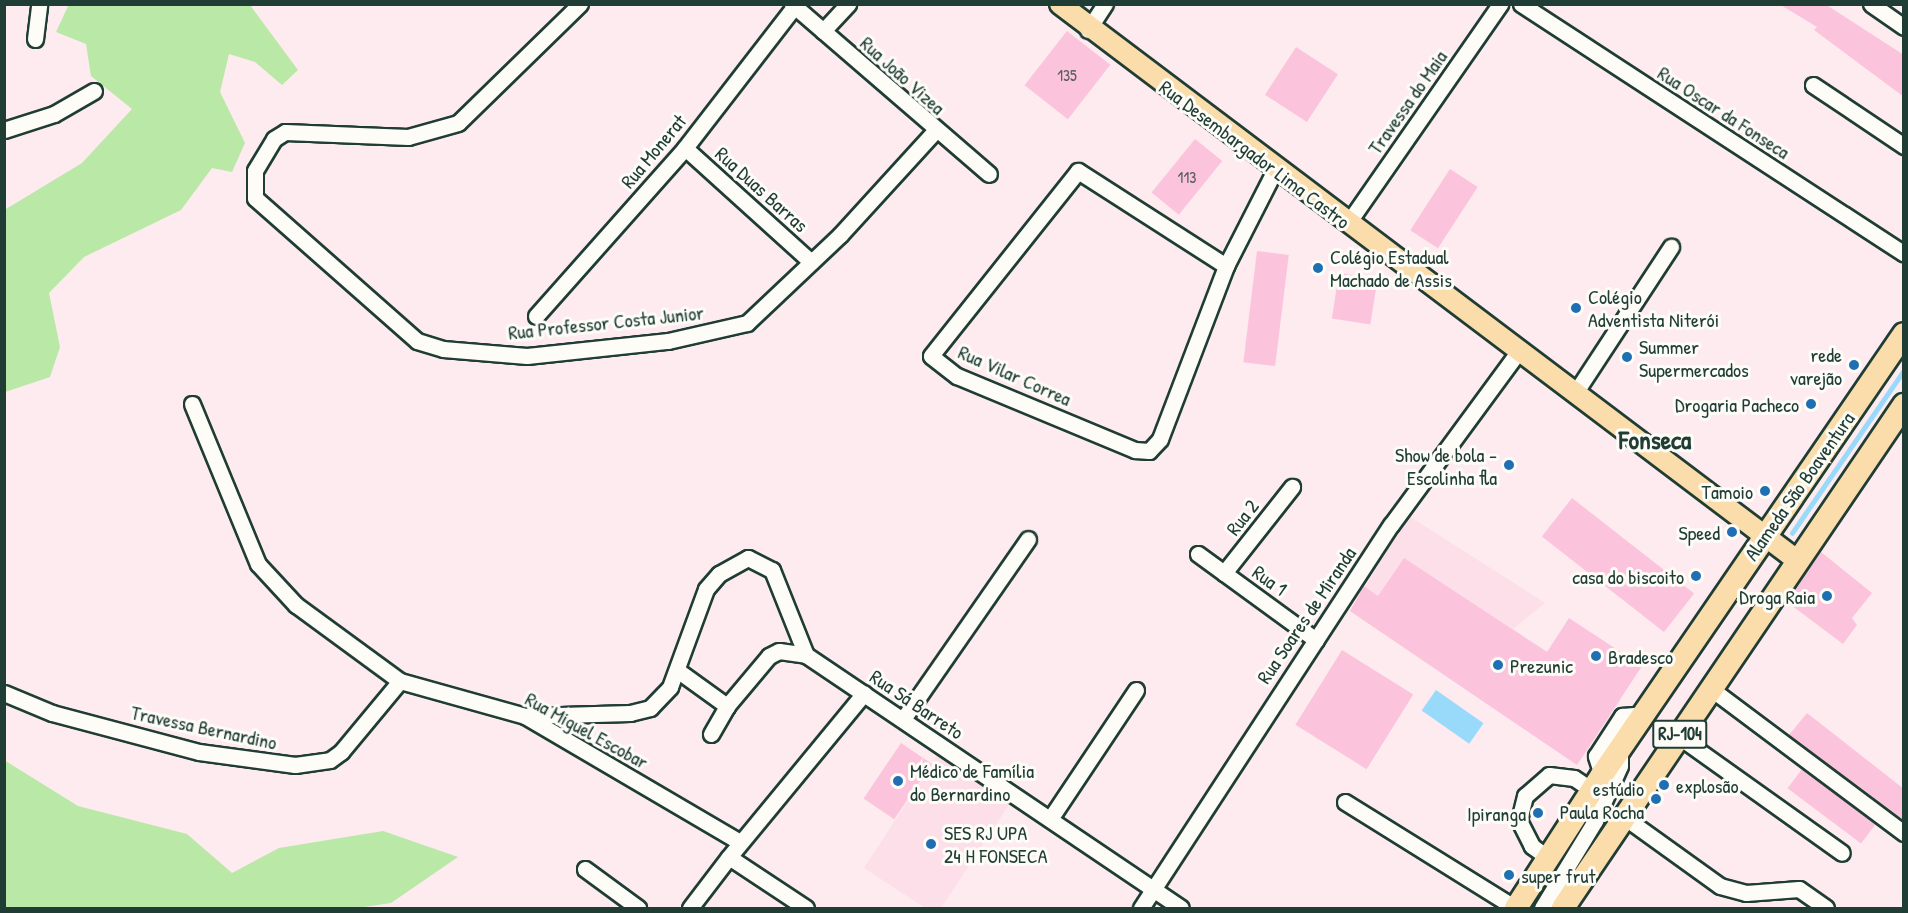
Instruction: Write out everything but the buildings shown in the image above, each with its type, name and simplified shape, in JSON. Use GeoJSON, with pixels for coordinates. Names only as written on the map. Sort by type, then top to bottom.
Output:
{"type":"FeatureCollection","features":[{"type":"Feature","properties":{"kind":"highway","name":"Alameda São Boaventura"},"geometry":{"type":"LineString","coordinates":[[1516,909],[1547,857],[1620,747],[1904,334]]}},
{"type":"Feature","properties":{"kind":"highway","name":"Alameda São Boaventura"},"geometry":{"type":"LineString","coordinates":[[1563,909],[1710,688],[1904,405]]}},
{"type":"Feature","properties":{"kind":"main road","name":"Rua Desembargador Lima Castro"},"geometry":{"type":"LineString","coordinates":[[1060,4],[1088,30],[1798,561]]}},
{"type":"Feature","properties":{"kind":"street"},"geometry":{"type":"LineString","coordinates":[[35,39],[39,4]]}},
{"type":"Feature","properties":{"kind":"street","name":"Rua Professor Costa Junior"},"geometry":{"type":"LineString","coordinates":[[580,4],[458,123],[408,137],[285,132],[273,139],[255,171],[255,198],[400,330],[442,349],[527,356],[730,330],[747,323],[811,262],[935,131]]}},
{"type":"Feature","properties":{"kind":"street"},"geometry":{"type":"LineString","coordinates":[[823,32],[848,4]]}},
{"type":"Feature","properties":{"kind":"street"},"geometry":{"type":"LineString","coordinates":[[1088,30],[1105,4]]}},
{"type":"Feature","properties":{"kind":"street","name":"Travessa do Maia"},"geometry":{"type":"LineString","coordinates":[[1348,223],[1500,4]]}},
{"type":"Feature","properties":{"kind":"street","name":"Rua Oscar da Fonseca"},"geometry":{"type":"LineString","coordinates":[[1521,4],[1904,254]]}},
{"type":"Feature","properties":{"kind":"street"},"geometry":{"type":"LineString","coordinates":[[1871,4],[1904,27]]}},
{"type":"Feature","properties":{"kind":"street","name":"Rua João Vizea"},"geometry":{"type":"LineString","coordinates":[[793,6],[935,131],[989,174]]}},
{"type":"Feature","properties":{"kind":"street","name":"Rua Monerat"},"geometry":{"type":"LineString","coordinates":[[536,316],[685,148],[793,6]]}},
{"type":"Feature","properties":{"kind":"street"},"geometry":{"type":"LineString","coordinates":[[1813,85],[1904,146]]}},
{"type":"Feature","properties":{"kind":"street"},"geometry":{"type":"LineString","coordinates":[[4,130],[54,114],[94,91]]}},
{"type":"Feature","properties":{"kind":"street","name":"Rua Duas Barras"},"geometry":{"type":"LineString","coordinates":[[685,148],[811,262]]}},
{"type":"Feature","properties":{"kind":"street","name":"Rua Vilar Correa"},"geometry":{"type":"LineString","coordinates":[[1226,266],[1078,171],[932,356],[957,376],[1135,450],[1149,451],[1160,439],[1226,266],[1275,170]]}},
{"type":"Feature","properties":{"kind":"street"},"geometry":{"type":"LineString","coordinates":[[1575,393],[1671,247]]}},
{"type":"Feature","properties":{"kind":"street","name":"Rua Soares de Miranda"},"geometry":{"type":"LineString","coordinates":[[1141,909],[1391,525],[1518,352]]}},
{"type":"Feature","properties":{"kind":"street","name":"Rua Miguel Escobar"},"geometry":{"type":"LineString","coordinates":[[192,404],[258,564],[297,605],[399,681],[525,716],[740,842]]}},
{"type":"Feature","properties":{"kind":"street","name":"Rua 2"},"geometry":{"type":"LineString","coordinates":[[1224,573],[1292,487]]}},
{"type":"Feature","properties":{"kind":"street"},"geometry":{"type":"LineString","coordinates":[[903,719],[1028,538]]}},
{"type":"Feature","properties":{"kind":"street","name":"Rua 1"},"geometry":{"type":"LineString","coordinates":[[1198,554],[1316,640]]}},
{"type":"Feature","properties":{"kind":"street"},"geometry":{"type":"LineString","coordinates":[[525,716],[630,713],[650,708],[662,698],[677,670],[705,588],[719,574],[748,558],[772,570],[806,655]]}},
{"type":"Feature","properties":{"kind":"street","name":"Rua Sá Barreto"},"geometry":{"type":"LineString","coordinates":[[711,734],[727,706],[769,656],[779,651],[806,655],[1181,909]]}},
{"type":"Feature","properties":{"kind":"street"},"geometry":{"type":"LineString","coordinates":[[677,670],[727,706]]}},
{"type":"Feature","properties":{"kind":"street","name":"Travessa Bernardino"},"geometry":{"type":"LineString","coordinates":[[4,693],[52,713],[199,752],[295,765],[330,760],[341,752],[399,681]]}},
{"type":"Feature","properties":{"kind":"street"},"geometry":{"type":"LineString","coordinates":[[1710,688],[1904,833]]}},
{"type":"Feature","properties":{"kind":"street"},"geometry":{"type":"LineString","coordinates":[[1050,819],[1136,690]]}},
{"type":"Feature","properties":{"kind":"street"},"geometry":{"type":"LineString","coordinates":[[690,909],[740,842],[864,693]]}},
{"type":"Feature","properties":{"kind":"street"},"geometry":{"type":"LineString","coordinates":[[1547,857],[1532,846],[1519,820],[1525,796],[1549,775],[1597,782],[1596,756],[1623,716],[1643,714]]}},
{"type":"Feature","properties":{"kind":"street"},"geometry":{"type":"LineString","coordinates":[[1678,736],[1842,852]]}},
{"type":"Feature","properties":{"kind":"street"},"geometry":{"type":"LineString","coordinates":[[1542,909],[1605,802],[1620,766],[1620,747]]}},
{"type":"Feature","properties":{"kind":"street"},"geometry":{"type":"LineString","coordinates":[[1345,802],[1516,909]]}},
{"type":"Feature","properties":{"kind":"street"},"geometry":{"type":"LineString","coordinates":[[1624,817],[1720,886],[1746,893],[1798,889],[1826,909]]}},
{"type":"Feature","properties":{"kind":"street"},"geometry":{"type":"LineString","coordinates":[[729,857],[806,909]]}},
{"type":"Feature","properties":{"kind":"street"},"geometry":{"type":"LineString","coordinates":[[585,869],[638,909]]}},
{"type":"Feature","properties":{"kind":"shaded area","name":"Prezunic"},"geometry":{"type":"Polygon","coordinates":[[[1409,516],[1545,603],[1513,629],[1621,700],[1577,765],[1350,611],[1409,516]]]}},
{"type":"Feature","properties":{"kind":"shaded area","name":"SES RJ UPA 24 H FONSECA"},"geometry":{"type":"Polygon","coordinates":[[[939,753],[1012,800],[941,908],[925,908],[864,868],[939,753]]]}},
{"type":"Feature","properties":{"kind":"green space"},"geometry":{"type":"Polygon","coordinates":[[[69,4],[250,5],[298,70],[282,85],[255,62],[229,54],[220,92],[245,143],[232,172],[212,168],[181,210],[84,257],[49,293],[60,347],[50,377],[5,392],[6,209],[82,163],[132,109],[91,76],[86,44],[56,32],[69,4]]]}},
{"type":"Feature","properties":{"kind":"green space"},"geometry":{"type":"Polygon","coordinates":[[[4,760],[78,806],[187,834],[232,873],[279,848],[383,831],[458,857],[391,903],[357,908],[5,908],[4,760]]]}},
{"type":"Feature","properties":{"kind":"water"},"geometry":{"type":"Polygon","coordinates":[[[1436,690],[1484,723],[1469,744],[1422,710],[1436,690]]]}},
{"type":"Feature","properties":{"kind":"waterway"},"geometry":{"type":"LineString","coordinates":[[1792,533],[1904,370]]}},
{"type":"Feature","properties":{"kind":"place","name":"Colégio Estadual Machado de Assis"},"geometry":{"type":"Point","coordinates":[1318,268]}},
{"type":"Feature","properties":{"kind":"place","name":"Colégio Adventista Niterói"},"geometry":{"type":"Point","coordinates":[1576,308]}},
{"type":"Feature","properties":{"kind":"place","name":"Summer Supermercados"},"geometry":{"type":"Point","coordinates":[1627,357]}},
{"type":"Feature","properties":{"kind":"place","name":"rede varejão"},"geometry":{"type":"Point","coordinates":[1854,365]}},
{"type":"Feature","properties":{"kind":"place","name":"Drogaria Pacheco"},"geometry":{"type":"Point","coordinates":[1811,404]}},
{"type":"Feature","properties":{"kind":"place","name":"Show de bola - Escolinha fla"},"geometry":{"type":"Point","coordinates":[1509,465]}},
{"type":"Feature","properties":{"kind":"place","name":"Tamoio"},"geometry":{"type":"Point","coordinates":[1765,491]}},
{"type":"Feature","properties":{"kind":"place","name":"Speed"},"geometry":{"type":"Point","coordinates":[1732,532]}},
{"type":"Feature","properties":{"kind":"place","name":"casa do biscoito"},"geometry":{"type":"Point","coordinates":[1696,576]}},
{"type":"Feature","properties":{"kind":"place","name":"Droga Raia"},"geometry":{"type":"Point","coordinates":[1827,596]}},
{"type":"Feature","properties":{"kind":"place","name":"Bradesco"},"geometry":{"type":"Point","coordinates":[1596,656]}},
{"type":"Feature","properties":{"kind":"place","name":"Prezunic"},"geometry":{"type":"Point","coordinates":[1498,665]}},
{"type":"Feature","properties":{"kind":"place","name":"Médico de Família do Bernardino"},"geometry":{"type":"Point","coordinates":[898,781]}},
{"type":"Feature","properties":{"kind":"place","name":"explosão"},"geometry":{"type":"Point","coordinates":[1664,785]}},
{"type":"Feature","properties":{"kind":"place","name":"estúdio Paula Rocha"},"geometry":{"type":"Point","coordinates":[1656,799]}},
{"type":"Feature","properties":{"kind":"place","name":"Ipiranga"},"geometry":{"type":"Point","coordinates":[1538,813]}},
{"type":"Feature","properties":{"kind":"place","name":"SES RJ UPA 24 H FONSECA"},"geometry":{"type":"Point","coordinates":[931,844]}},
{"type":"Feature","properties":{"kind":"place","name":"super frut"},"geometry":{"type":"Point","coordinates":[1509,875]}},
{"type":"Feature","properties":{"kind":"district","name":"Fonseca"},"geometry":{"type":"Point","coordinates":[1655,440]}}]}
